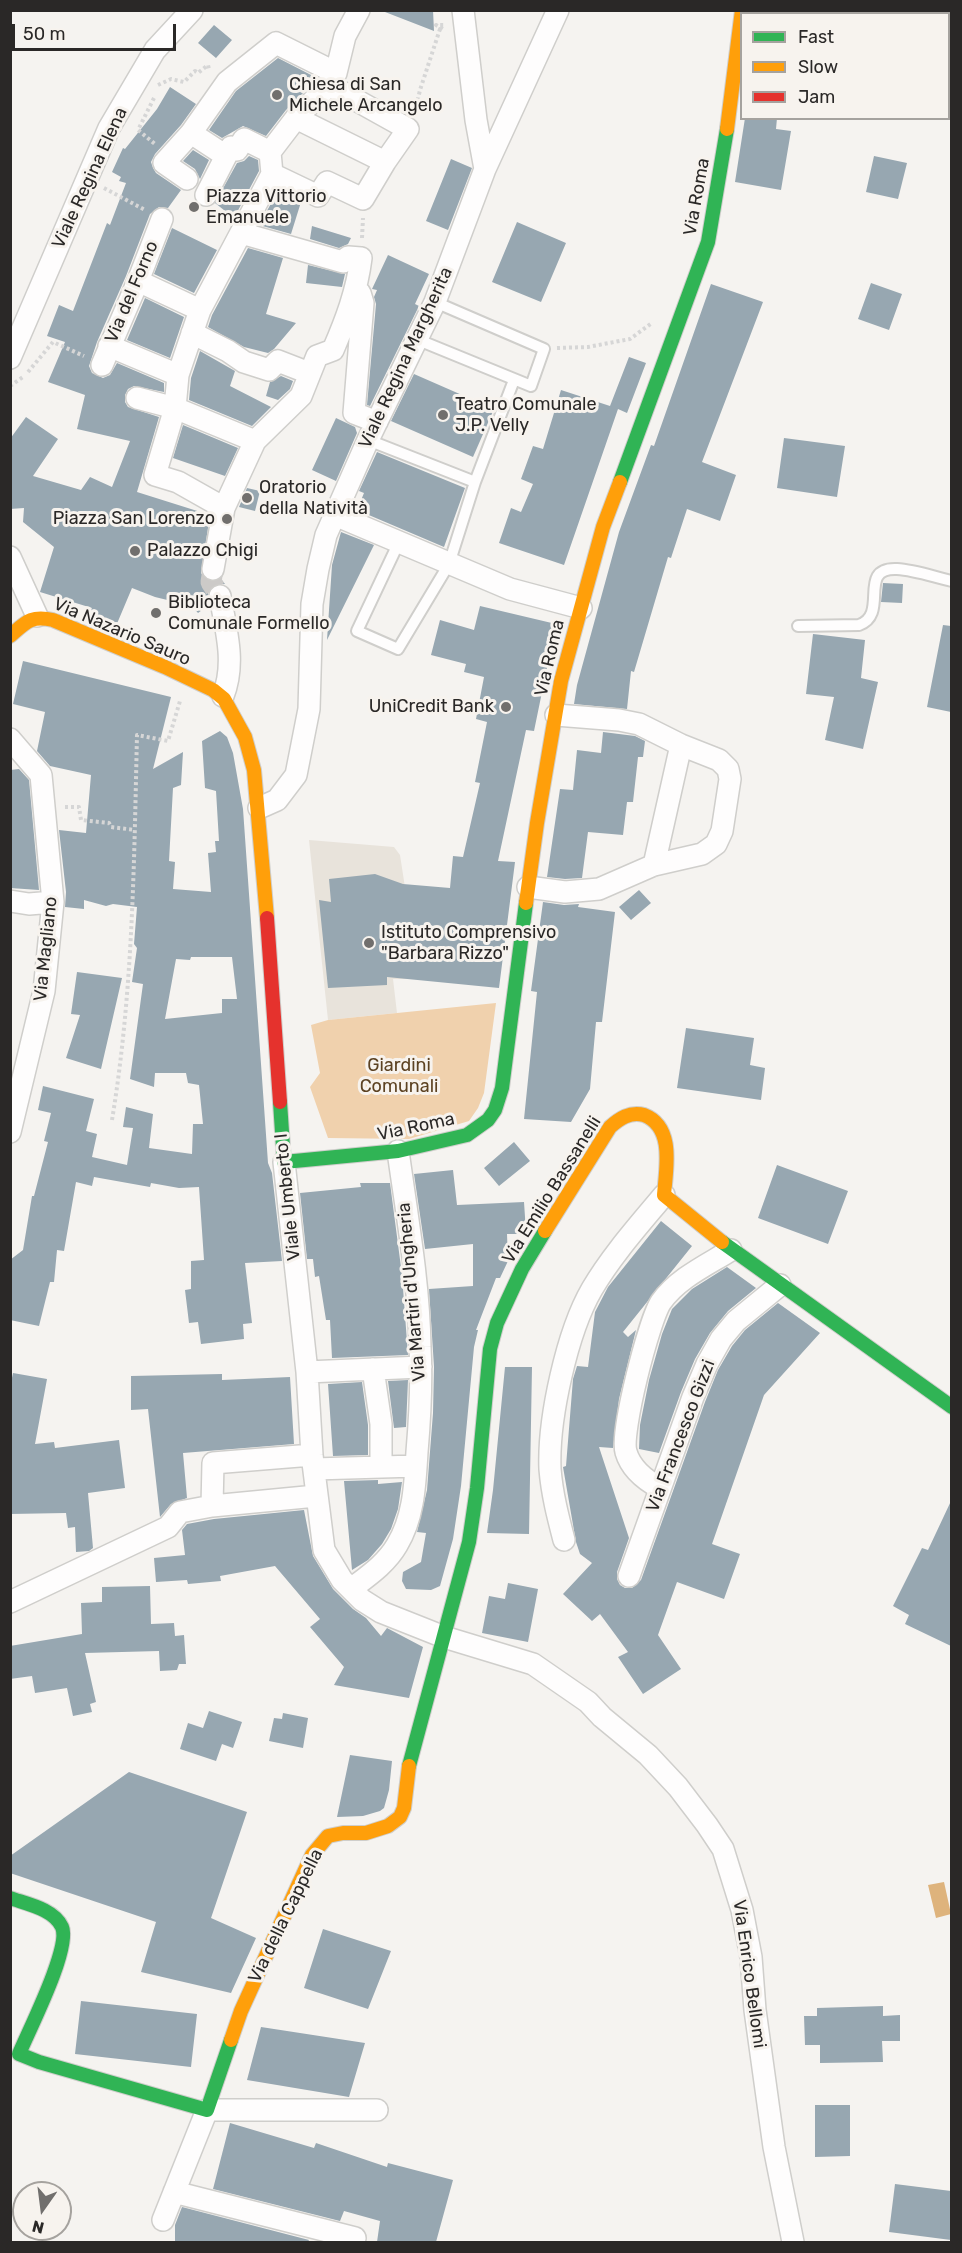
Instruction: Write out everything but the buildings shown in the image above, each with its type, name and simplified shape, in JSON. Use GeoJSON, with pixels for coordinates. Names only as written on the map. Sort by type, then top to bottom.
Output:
{"type":"FeatureCollection","features":[{"type":"Feature","properties":{"kind":"street","name":"Viale Regina Elena"},"geometry":{"type":"LineString","coordinates":[[10,358],[110,128],[155,50],[192,10]]}},
{"type":"Feature","properties":{"kind":"street"},"geometry":{"type":"LineString","coordinates":[[224,508],[178,482],[155,475],[175,408],[178,375],[200,310],[272,174],[270,152],[296,118],[332,79],[345,36],[358,10]]}},
{"type":"Feature","properties":{"kind":"street","name":"Viale Regina Margherita"},"geometry":{"type":"LineString","coordinates":[[259,808],[277,800],[296,775],[309,708],[312,604],[326,535],[372,431],[435,302],[485,169],[558,10]]}},
{"type":"Feature","properties":{"kind":"street"},"geometry":{"type":"LineString","coordinates":[[464,18],[476,120],[485,169]]}},
{"type":"Feature","properties":{"kind":"street","name":"Via Roma"},"geometry":{"type":"LineString","coordinates":[[284,1162],[398,1151],[467,1135],[483,1125],[495,1110],[502,1089],[537,823],[561,681],[603,527],[708,242],[731,102],[740,27]]}},
{"type":"Feature","properties":{"kind":"street"},"geometry":{"type":"LineString","coordinates":[[187,179],[164,163],[191,133],[227,82],[276,44],[408,129],[363,200],[327,182],[318,196],[272,174]]}},
{"type":"Feature","properties":{"kind":"street"},"geometry":{"type":"LineString","coordinates":[[296,118],[385,162]]}},
{"type":"Feature","properties":{"kind":"street"},"geometry":{"type":"LineString","coordinates":[[191,133],[226,156]]}},
{"type":"Feature","properties":{"kind":"street"},"geometry":{"type":"LineString","coordinates":[[206,195],[231,147],[237,150],[244,139],[270,152]]}},
{"type":"Feature","properties":{"kind":"street","name":"Via del Forno"},"geometry":{"type":"LineString","coordinates":[[105,355],[138,281],[162,219]]}},
{"type":"Feature","properties":{"kind":"street"},"geometry":{"type":"LineString","coordinates":[[213,569],[224,508],[255,441],[301,396],[317,356],[333,350],[349,314],[358,283],[361,258],[348,257],[343,262],[241,233]]}},
{"type":"Feature","properties":{"kind":"street"},"geometry":{"type":"LineString","coordinates":[[138,281],[200,310]]}},
{"type":"Feature","properties":{"kind":"street"},"geometry":{"type":"LineString","coordinates":[[358,283],[363,303],[354,413],[372,431]]}},
{"type":"Feature","properties":{"kind":"street"},"geometry":{"type":"LineString","coordinates":[[192,333],[228,351],[244,362],[268,370],[278,361],[309,373]]}},
{"type":"Feature","properties":{"kind":"street"},"geometry":{"type":"LineString","coordinates":[[105,355],[178,375]]}},
{"type":"Feature","properties":{"kind":"street"},"geometry":{"type":"LineString","coordinates":[[137,398],[175,408],[255,441]]}},
{"type":"Feature","properties":{"kind":"street"},"geometry":{"type":"LineString","coordinates":[[335,515],[510,589],[581,608]]}},
{"type":"Feature","properties":{"kind":"street"},"geometry":{"type":"LineString","coordinates":[[10,557],[37,616]]}},
{"type":"Feature","properties":{"kind":"street"},"geometry":{"type":"LineString","coordinates":[[220,596],[230,653],[228,684],[223,696]]}},
{"type":"Feature","properties":{"kind":"street","name":"Via Nazario Sauro"},"geometry":{"type":"LineString","coordinates":[[10,636],[24,623],[37,616],[51,619],[223,696]]}},
{"type":"Feature","properties":{"kind":"street","name":"Viale Umberto I"},"geometry":{"type":"LineString","coordinates":[[223,696],[242,727],[254,760],[284,1162],[307,1372],[316,1496],[324,1550],[342,1580],[362,1600],[381,1612],[444,1637]]}},
{"type":"Feature","properties":{"kind":"street"},"geometry":{"type":"LineString","coordinates":[[528,887],[565,892],[591,890],[654,865],[702,854],[716,844],[722,831],[730,780],[728,769],[719,760],[681,745],[647,726],[630,721],[556,715]]}},
{"type":"Feature","properties":{"kind":"street","name":"Via Magliano"},"geometry":{"type":"LineString","coordinates":[[10,739],[41,775],[53,902],[44,991],[10,1132]]}},
{"type":"Feature","properties":{"kind":"street"},"geometry":{"type":"LineString","coordinates":[[654,865],[681,745]]}},
{"type":"Feature","properties":{"kind":"street"},"geometry":{"type":"LineString","coordinates":[[10,901],[53,902]]}},
{"type":"Feature","properties":{"kind":"street","name":"Via Emilio Bassanelli"},"geometry":{"type":"LineString","coordinates":[[444,1637],[465,1559],[474,1509],[490,1349],[507,1298],[575,1181],[610,1127],[621,1117],[644,1115],[656,1122],[664,1135],[667,1154],[664,1195]]}},
{"type":"Feature","properties":{"kind":"street","name":"Via Martiri d'Ungheria"},"geometry":{"type":"LineString","coordinates":[[351,1589],[386,1561],[398,1544],[412,1506],[421,1402],[421,1367],[413,1266],[398,1151]]}},
{"type":"Feature","properties":{"kind":"street"},"geometry":{"type":"LineString","coordinates":[[564,1540],[553,1497],[550,1457],[560,1383],[571,1339],[580,1313],[601,1274],[664,1195],[730,1250],[951,1407]]}},
{"type":"Feature","properties":{"kind":"street"},"geometry":{"type":"LineString","coordinates":[[660,1488],[637,1471],[630,1462],[624,1442],[646,1340],[656,1311],[669,1293],[682,1281],[730,1250]]}},
{"type":"Feature","properties":{"kind":"street","name":"Via Francesco Gizzi"},"geometry":{"type":"LineString","coordinates":[[629,1576],[693,1397],[714,1351],[736,1321],[780,1285]]}},
{"type":"Feature","properties":{"kind":"street"},"geometry":{"type":"LineString","coordinates":[[307,1372],[421,1367]]}},
{"type":"Feature","properties":{"kind":"street"},"geometry":{"type":"LineString","coordinates":[[373,1369],[381,1424],[381,1467]]}},
{"type":"Feature","properties":{"kind":"street"},"geometry":{"type":"LineString","coordinates":[[212,1506],[213,1463],[313,1462],[381,1467],[416,1466]]}},
{"type":"Feature","properties":{"kind":"street"},"geometry":{"type":"LineString","coordinates":[[10,1602],[168,1527],[180,1512],[212,1506],[316,1496]]}},
{"type":"Feature","properties":{"kind":"street","name":"Via della Cappella"},"geometry":{"type":"LineString","coordinates":[[164,2220],[207,2110],[241,2011],[312,1855],[320,1843],[334,1834],[376,1830],[388,1826],[400,1817],[404,1808],[409,1762],[444,1637]]}},
{"type":"Feature","properties":{"kind":"street","name":"Via Enrico Bellomi"},"geometry":{"type":"LineString","coordinates":[[444,1637],[533,1664],[588,1702],[664,1772],[692,1804],[723,1849],[736,1887],[751,1957],[755,2010],[774,2148],[792,2242]]}},
{"type":"Feature","properties":{"kind":"street"},"geometry":{"type":"LineString","coordinates":[[10,1898],[43,1909],[61,1925],[64,1936],[60,1957],[15,2052],[39,2062],[207,2110],[377,2110]]}},
{"type":"Feature","properties":{"kind":"street"},"geometry":{"type":"LineString","coordinates":[[174,2192],[355,2238]]}},
{"type":"Feature","properties":{"kind":"lane"},"geometry":{"type":"LineString","coordinates":[[416,339],[531,386],[544,349],[435,302]]}},
{"type":"Feature","properties":{"kind":"lane"},"geometry":{"type":"LineString","coordinates":[[399,542],[357,631],[398,649],[449,564],[475,482],[514,380]]}},
{"type":"Feature","properties":{"kind":"lane"},"geometry":{"type":"LineString","coordinates":[[372,431],[475,482]]}},
{"type":"Feature","properties":{"kind":"lane"},"geometry":{"type":"LineString","coordinates":[[798,626],[850,626],[865,623],[869,620],[874,606],[875,580],[879,573],[886,570],[897,569],[951,581]]}},
{"type":"Feature","properties":{"kind":"path"},"geometry":{"type":"LineString","coordinates":[[408,129],[417,107],[420,90],[440,29],[443,29],[436,25],[464,18]]}},
{"type":"Feature","properties":{"kind":"path"},"geometry":{"type":"LineString","coordinates":[[128,98],[171,80],[184,82],[195,71],[198,73],[208,64],[210,73]]}},
{"type":"Feature","properties":{"kind":"path"},"geometry":{"type":"LineString","coordinates":[[161,83],[138,130],[170,156]]}},
{"type":"Feature","properties":{"kind":"path"},"geometry":{"type":"LineString","coordinates":[[88,179],[162,219]]}},
{"type":"Feature","properties":{"kind":"path"},"geometry":{"type":"LineString","coordinates":[[361,258],[363,200]]}},
{"type":"Feature","properties":{"kind":"path"},"geometry":{"type":"LineString","coordinates":[[544,349],[588,347],[630,339],[654,321]]}},
{"type":"Feature","properties":{"kind":"path"},"geometry":{"type":"LineString","coordinates":[[10,386],[27,373],[53,342],[105,355]]}},
{"type":"Feature","properties":{"kind":"path"},"geometry":{"type":"LineString","coordinates":[[112,1120],[121,1063],[132,916],[137,735],[168,741],[186,678]]}},
{"type":"Feature","properties":{"kind":"path"},"geometry":{"type":"LineString","coordinates":[[44,806],[79,807],[81,820],[135,830]]}},
{"type":"Feature","properties":{"kind":"shaded area","name":"Istituto Comprensivo \"Barbara Rizzo\""},"geometry":{"type":"Polygon","coordinates":[[[309,840],[394,847],[400,855],[408,907],[412,979],[393,979],[397,1013],[328,1020],[309,840]]]}},
{"type":"Feature","properties":{"kind":"shaded area"},"geometry":{"type":"Polygon","coordinates":[[[944,1882],[951,1914],[936,1918],[928,1885],[944,1882]]]}},
{"type":"Feature","properties":{"kind":"green space","name":"Giardini Comunali"},"geometry":{"type":"Polygon","coordinates":[[[496,1003],[484,1093],[469,1121],[409,1139],[328,1138],[310,1087],[320,1073],[311,1025],[328,1020],[496,1003]]]}},
{"type":"Feature","properties":{"kind":"tunnel"},"geometry":{"type":"LineString","coordinates":[[213,569],[211,582],[220,596]]}},
{"type":"Feature","properties":{"kind":"traffic: fast"},"geometry":{"type":"LineString","coordinates":[[620,482],[708,242],[727,129]]}},
{"type":"Feature","properties":{"kind":"traffic: fast"},"geometry":{"type":"LineString","coordinates":[[280,1102],[284,1162],[398,1151],[467,1135],[488,1120],[495,1110],[502,1088],[526,903]]}},
{"type":"Feature","properties":{"kind":"traffic: fast"},"geometry":{"type":"LineString","coordinates":[[409,1766],[469,1542],[477,1488],[490,1349],[497,1323],[522,1269],[545,1231]]}},
{"type":"Feature","properties":{"kind":"traffic: fast"},"geometry":{"type":"LineString","coordinates":[[722,1242],[952,1407]]}},
{"type":"Feature","properties":{"kind":"traffic: fast"},"geometry":{"type":"LineString","coordinates":[[10,1898],[47,1911],[62,1927],[63,1938],[55,1970],[19,2054],[39,2062],[207,2110],[231,2040]]}},
{"type":"Feature","properties":{"kind":"traffic: slow"},"geometry":{"type":"LineString","coordinates":[[727,129],[740,26]]}},
{"type":"Feature","properties":{"kind":"traffic: slow"},"geometry":{"type":"LineString","coordinates":[[526,903],[561,681],[603,527],[620,482]]}},
{"type":"Feature","properties":{"kind":"traffic: slow"},"geometry":{"type":"LineString","coordinates":[[10,636],[34,619],[53,620],[165,667],[213,690],[224,699],[245,737],[254,770],[267,918]]}},
{"type":"Feature","properties":{"kind":"traffic: slow"},"geometry":{"type":"LineString","coordinates":[[545,1231],[610,1127],[625,1116],[639,1114],[654,1121],[664,1139],[667,1161],[664,1195],[722,1242]]}},
{"type":"Feature","properties":{"kind":"traffic: slow"},"geometry":{"type":"LineString","coordinates":[[231,2040],[241,2011],[312,1855],[328,1836],[343,1833],[366,1833],[388,1826],[400,1817],[404,1808],[409,1766]]}},
{"type":"Feature","properties":{"kind":"traffic: jam"},"geometry":{"type":"LineString","coordinates":[[267,918],[280,1102]]}},
{"type":"Feature","properties":{"kind":"place","name":"Chiesa di San Michele Arcangelo"},"geometry":{"type":"Point","coordinates":[277,95]}},
{"type":"Feature","properties":{"kind":"place","name":"Piazza Vittorio Emanuele"},"geometry":{"type":"Point","coordinates":[194,207]}},
{"type":"Feature","properties":{"kind":"place","name":"Teatro Comunale J.P. Velly"},"geometry":{"type":"Point","coordinates":[443,415]}},
{"type":"Feature","properties":{"kind":"place","name":"Oratorio della Natività"},"geometry":{"type":"Point","coordinates":[247,498]}},
{"type":"Feature","properties":{"kind":"place","name":"Piazza San Lorenzo"},"geometry":{"type":"Point","coordinates":[227,519]}},
{"type":"Feature","properties":{"kind":"place","name":"Palazzo Chigi"},"geometry":{"type":"Point","coordinates":[135,551]}},
{"type":"Feature","properties":{"kind":"place","name":"Biblioteca Comunale Formello"},"geometry":{"type":"Point","coordinates":[156,613]}},
{"type":"Feature","properties":{"kind":"place","name":"UniCredit Bank"},"geometry":{"type":"Point","coordinates":[506,707]}},
{"type":"Feature","properties":{"kind":"place","name":"Istituto Comprensivo \"Barbara Rizzo\""},"geometry":{"type":"Point","coordinates":[369,943]}}]}
